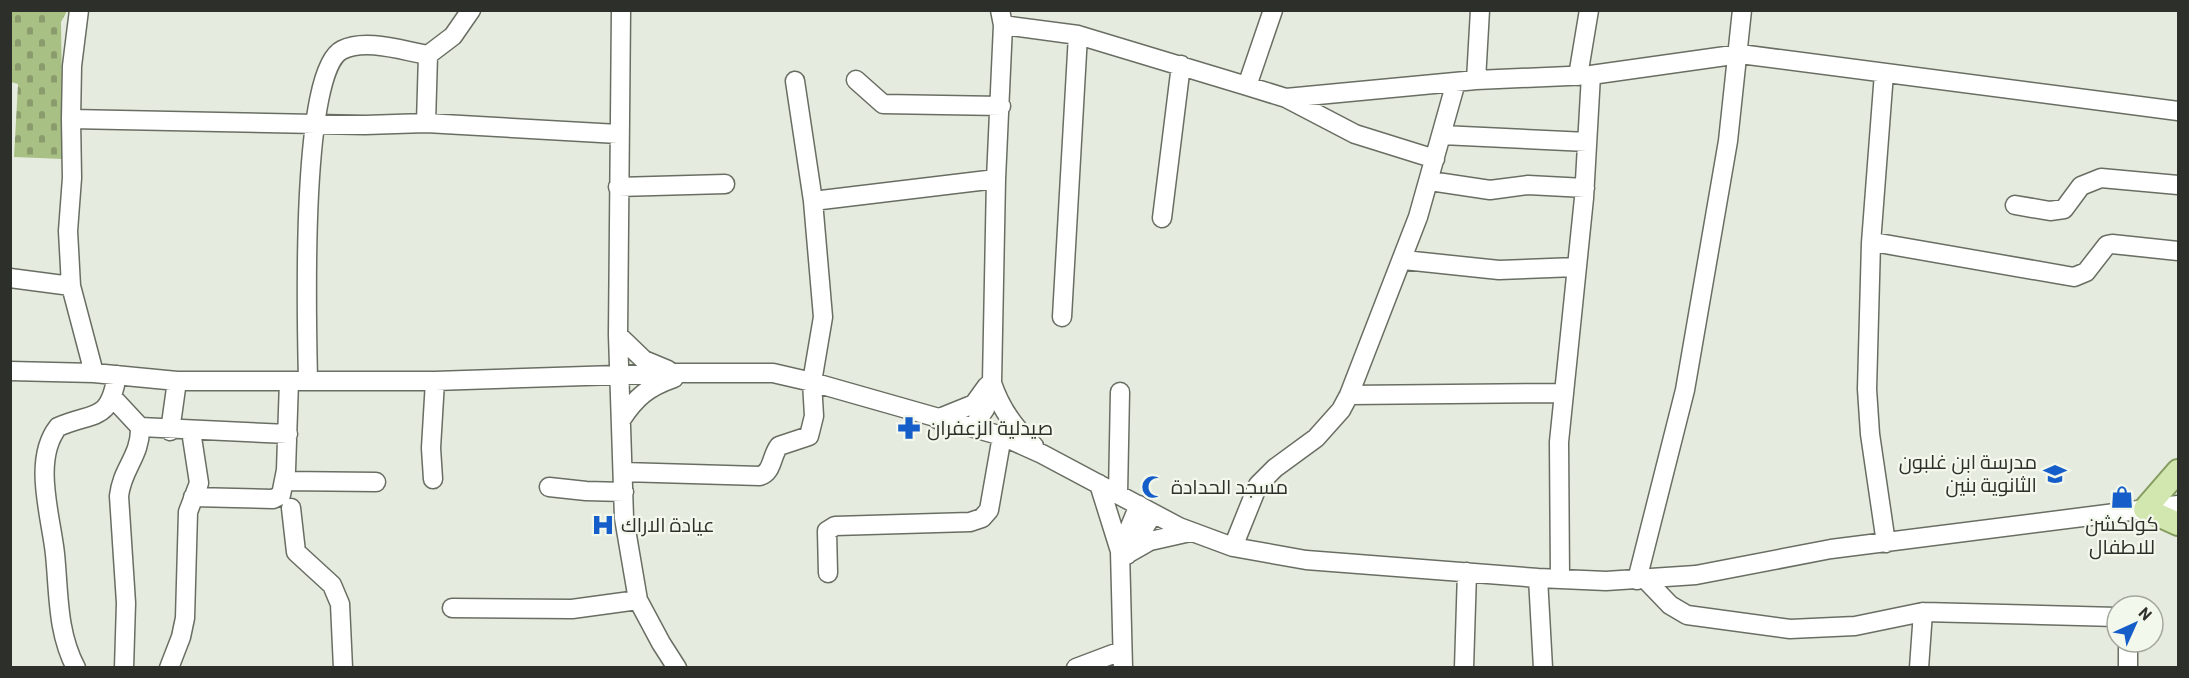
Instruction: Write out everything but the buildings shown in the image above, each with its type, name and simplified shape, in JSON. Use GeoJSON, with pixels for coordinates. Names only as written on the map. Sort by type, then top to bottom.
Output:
{"type":"FeatureCollection","features":[{"type":"Feature","properties":{"kind":"main road"},"geometry":{"type":"LineString","coordinates":[[2178,471],[2145,508],[2178,524]]}},
{"type":"Feature","properties":{"kind":"street"},"geometry":{"type":"LineString","coordinates":[[80,10],[72,66],[72,178],[68,231],[71,285],[94,373]]}},
{"type":"Feature","properties":{"kind":"street"},"geometry":{"type":"LineString","coordinates":[[308,381],[307,246],[314,124],[331,61],[341,51],[358,45],[428,55],[453,36],[471,10]]}},
{"type":"Feature","properties":{"kind":"street"},"geometry":{"type":"LineString","coordinates":[[621,10],[618,134],[618,335],[628,546],[638,600],[661,643],[678,668]]}},
{"type":"Feature","properties":{"kind":"street"},"geometry":{"type":"LineString","coordinates":[[1247,86],[1273,10]]}},
{"type":"Feature","properties":{"kind":"street"},"geometry":{"type":"LineString","coordinates":[[1476,80],[1480,10]]}},
{"type":"Feature","properties":{"kind":"street"},"geometry":{"type":"LineString","coordinates":[[1560,579],[1558,463],[1563,393],[1585,188],[1587,142],[1585,75],[1589,10]]}},
{"type":"Feature","properties":{"kind":"street"},"geometry":{"type":"LineString","coordinates":[[1641,579],[1685,390],[1728,141],[1740,54],[1742,10]]}},
{"type":"Feature","properties":{"kind":"street"},"geometry":{"type":"LineString","coordinates":[[973,428],[985,409],[992,378],[996,179],[1001,106],[1001,18],[1078,35],[1286,98],[1355,134],[1436,159]]}},
{"type":"Feature","properties":{"kind":"street"},"geometry":{"type":"LineString","coordinates":[[1062,317],[1078,35]]}},
{"type":"Feature","properties":{"kind":"street"},"geometry":{"type":"LineString","coordinates":[[1286,98],[1476,80],[1585,75],[1740,54],[2178,111]]}},
{"type":"Feature","properties":{"kind":"street"},"geometry":{"type":"LineString","coordinates":[[426,123],[428,55]]}},
{"type":"Feature","properties":{"kind":"street"},"geometry":{"type":"LineString","coordinates":[[1162,218],[1181,65]]}},
{"type":"Feature","properties":{"kind":"street"},"geometry":{"type":"LineString","coordinates":[[1884,73],[1871,243],[1867,388],[1870,434],[1887,543]]}},
{"type":"Feature","properties":{"kind":"street"},"geometry":{"type":"LineString","coordinates":[[856,80],[883,104],[1001,106]]}},
{"type":"Feature","properties":{"kind":"street"},"geometry":{"type":"LineString","coordinates":[[623,472],[723,477],[766,475],[779,446],[809,436],[814,416],[812,382],[823,317],[813,201],[795,81]]}},
{"type":"Feature","properties":{"kind":"street"},"geometry":{"type":"LineString","coordinates":[[1233,547],[1258,485],[1275,468],[1316,438],[1341,410],[1349,395],[1404,260],[1430,181],[1456,82]]}},
{"type":"Feature","properties":{"kind":"street"},"geometry":{"type":"LineString","coordinates":[[71,119],[314,124],[426,123],[618,134]]}},
{"type":"Feature","properties":{"kind":"street"},"geometry":{"type":"LineString","coordinates":[[1442,135],[1587,142]]}},
{"type":"Feature","properties":{"kind":"street"},"geometry":{"type":"LineString","coordinates":[[2015,205],[2050,211],[2064,209],[2081,186],[2101,178],[2178,185]]}},
{"type":"Feature","properties":{"kind":"street"},"geometry":{"type":"LineString","coordinates":[[813,201],[996,179]]}},
{"type":"Feature","properties":{"kind":"street"},"geometry":{"type":"LineString","coordinates":[[1430,181],[1490,190],[1528,185],[1585,188]]}},
{"type":"Feature","properties":{"kind":"street"},"geometry":{"type":"LineString","coordinates":[[618,188],[725,184]]}},
{"type":"Feature","properties":{"kind":"street"},"geometry":{"type":"LineString","coordinates":[[1880,243],[2074,277],[2086,272],[2107,245],[2178,251]]}},
{"type":"Feature","properties":{"kind":"street"},"geometry":{"type":"LineString","coordinates":[[1404,260],[1499,270],[1576,267]]}},
{"type":"Feature","properties":{"kind":"street"},"geometry":{"type":"LineString","coordinates":[[10,278],[71,285]]}},
{"type":"Feature","properties":{"kind":"street"},"geometry":{"type":"LineString","coordinates":[[618,335],[644,360],[656,367],[684,373]]}},
{"type":"Feature","properties":{"kind":"street"},"geometry":{"type":"LineString","coordinates":[[10,371],[94,373],[177,381],[435,381],[619,374],[773,373],[1002,436],[1042,453],[1146,510],[1190,531],[1233,547],[1306,560],[1538,578],[1641,579],[1696,574],[1831,549],[2178,505]]}},
{"type":"Feature","properties":{"kind":"street"},"geometry":{"type":"LineString","coordinates":[[621,420],[633,402],[645,390],[684,373]]}},
{"type":"Feature","properties":{"kind":"street"},"geometry":{"type":"LineString","coordinates":[[76,668],[63,636],[58,608],[46,475],[48,446],[58,427],[99,414],[113,398],[117,375]]}},
{"type":"Feature","properties":{"kind":"street"},"geometry":{"type":"LineString","coordinates":[[936,419],[974,404],[984,393],[992,378]]}},
{"type":"Feature","properties":{"kind":"street"},"geometry":{"type":"LineString","coordinates":[[992,378],[996,398],[1006,414],[1042,453]]}},
{"type":"Feature","properties":{"kind":"street"},"geometry":{"type":"LineString","coordinates":[[170,431],[177,381]]}},
{"type":"Feature","properties":{"kind":"street"},"geometry":{"type":"LineString","coordinates":[[193,497],[273,499],[281,495],[285,481],[289,381]]}},
{"type":"Feature","properties":{"kind":"street"},"geometry":{"type":"LineString","coordinates":[[433,479],[430,448],[435,381]]}},
{"type":"Feature","properties":{"kind":"street"},"geometry":{"type":"LineString","coordinates":[[1118,494],[1120,392]]}},
{"type":"Feature","properties":{"kind":"street"},"geometry":{"type":"LineString","coordinates":[[1349,395],[1563,393]]}},
{"type":"Feature","properties":{"kind":"street"},"geometry":{"type":"LineString","coordinates":[[113,398],[140,427],[141,443],[121,480],[119,496],[126,603],[124,668]]}},
{"type":"Feature","properties":{"kind":"street"},"geometry":{"type":"LineString","coordinates":[[140,427],[170,431],[288,434]]}},
{"type":"Feature","properties":{"kind":"street"},"geometry":{"type":"LineString","coordinates":[[169,668],[181,637],[185,618],[187,527],[200,475],[191,431]]}},
{"type":"Feature","properties":{"kind":"street"},"geometry":{"type":"LineString","coordinates":[[828,573],[827,531],[835,526],[970,522],[981,518],[989,510],[1002,436]]}},
{"type":"Feature","properties":{"kind":"street"},"geometry":{"type":"LineString","coordinates":[[285,481],[376,482]]}},
{"type":"Feature","properties":{"kind":"street"},"geometry":{"type":"LineString","coordinates":[[1099,484],[1124,552]]}},
{"type":"Feature","properties":{"kind":"street"},"geometry":{"type":"LineString","coordinates":[[549,487],[624,492]]}},
{"type":"Feature","properties":{"kind":"street"},"geometry":{"type":"LineString","coordinates":[[291,508],[296,552],[332,585],[340,604],[343,668]]}},
{"type":"Feature","properties":{"kind":"street"},"geometry":{"type":"LineString","coordinates":[[1076,668],[1122,659],[1119,573],[1124,552],[1146,510]]}},
{"type":"Feature","properties":{"kind":"street"},"geometry":{"type":"LineString","coordinates":[[1124,552],[1150,541],[1190,531]]}},
{"type":"Feature","properties":{"kind":"street"},"geometry":{"type":"LineString","coordinates":[[1464,668],[1467,572]]}},
{"type":"Feature","properties":{"kind":"street"},"geometry":{"type":"LineString","coordinates":[[1538,578],[1543,668]]}},
{"type":"Feature","properties":{"kind":"street"},"geometry":{"type":"LineString","coordinates":[[1641,579],[1678,612],[1695,618],[1790,629],[1832,628],[1923,612],[2105,617]]}},
{"type":"Feature","properties":{"kind":"street"},"geometry":{"type":"LineString","coordinates":[[452,608],[572,609],[638,600]]}},
{"type":"Feature","properties":{"kind":"street"},"geometry":{"type":"LineString","coordinates":[[1919,668],[1923,612]]}},
{"type":"Feature","properties":{"kind":"green space"},"geometry":{"type":"Polygon","coordinates":[[[11,11],[67,11],[61,22],[63,159],[14,157],[18,84],[11,82],[11,11]]]}},
{"type":"Feature","properties":{"kind":"place","name":"صيدلية الزعفران"},"geometry":{"type":"Point","coordinates":[909,428]}},
{"type":"Feature","properties":{"kind":"place","name":"مدرسة ابن غلبون الثانوية بنين"},"geometry":{"type":"Point","coordinates":[2055,474]}},
{"type":"Feature","properties":{"kind":"place","name":"مسجد الحدادة"},"geometry":{"type":"Point","coordinates":[1153,487]}},
{"type":"Feature","properties":{"kind":"place","name":"كولكشن للاطفال"},"geometry":{"type":"Point","coordinates":[2122,497]}},
{"type":"Feature","properties":{"kind":"place","name":"عيادة الاراك"},"geometry":{"type":"Point","coordinates":[603,525]}}]}
